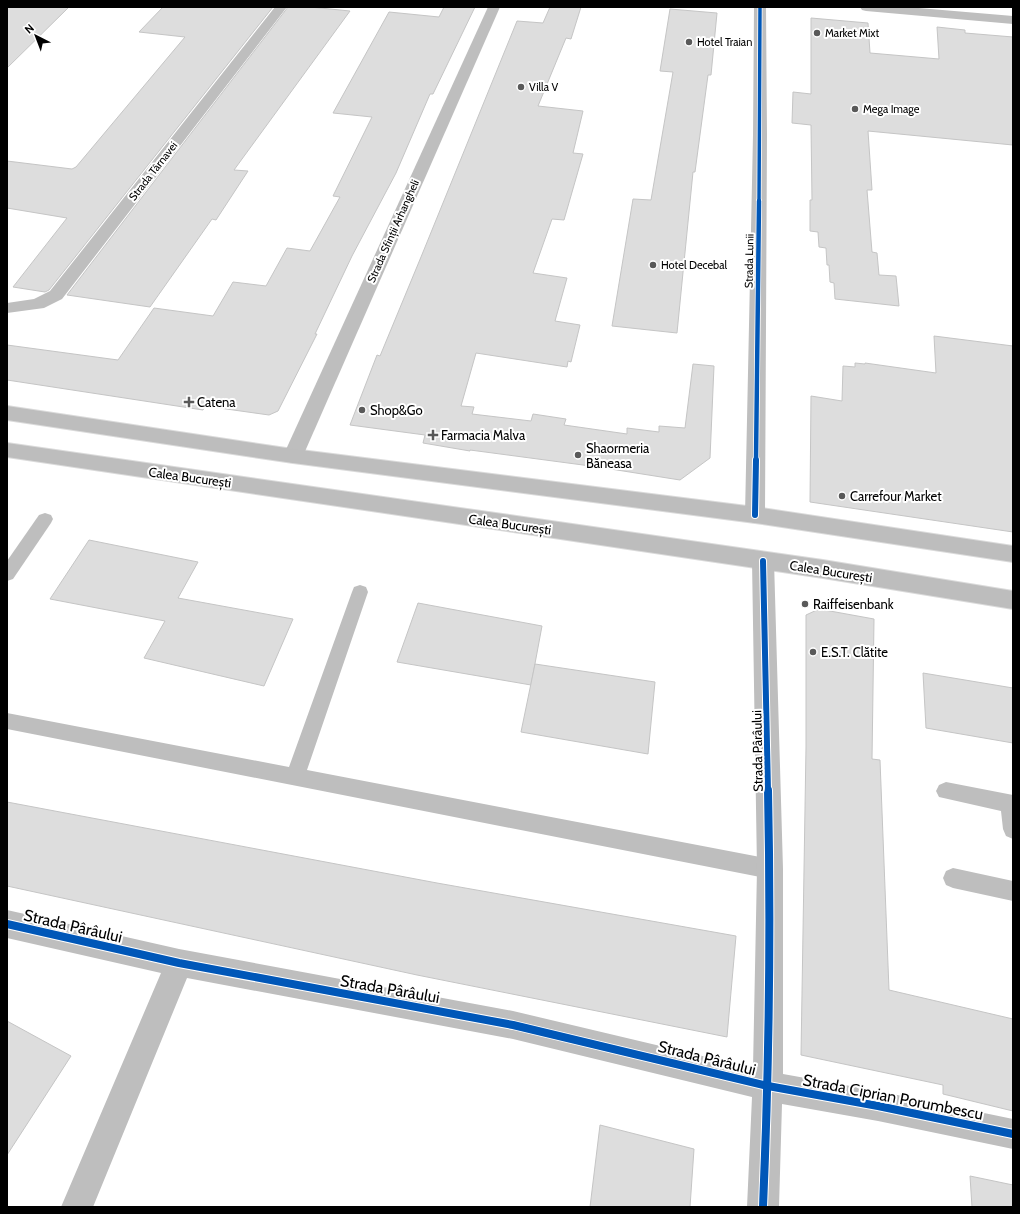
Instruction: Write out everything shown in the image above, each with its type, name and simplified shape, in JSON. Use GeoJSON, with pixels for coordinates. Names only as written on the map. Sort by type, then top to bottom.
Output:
{"type":"FeatureCollection","features":[{"type":"Feature","properties":{"kind":"main road"},"geometry":{"type":"LineString","coordinates":[[7,413],[293,456],[755,515],[1013,554]]}},
{"type":"Feature","properties":{"kind":"main road","name":"Calea București"},"geometry":{"type":"LineString","coordinates":[[7,450],[763,561],[1013,600]]}},
{"type":"Feature","properties":{"kind":"street","name":"Strada Târnavei"},"geometry":{"type":"LineString","coordinates":[[7,308],[38,304],[56,294],[281,7]]}},
{"type":"Feature","properties":{"kind":"street","name":"Strada Sfinții Arhangheli"},"geometry":{"type":"LineString","coordinates":[[293,456],[494,7]]}},
{"type":"Feature","properties":{"kind":"street","name":"Strada Lunii"},"geometry":{"type":"LineString","coordinates":[[755,515],[760,135],[760,7]]}},
{"type":"Feature","properties":{"kind":"street"},"geometry":{"type":"LineString","coordinates":[[866,7],[1013,20]]}},
{"type":"Feature","properties":{"kind":"street","name":"Strada Pârâului"},"geometry":{"type":"LineString","coordinates":[[763,561],[770,869],[768,1086],[763,1207]]}},
{"type":"Feature","properties":{"kind":"street","name":"Strada Pârâului"},"geometry":{"type":"LineString","coordinates":[[7,924],[179,963],[513,1025],[768,1086]]}},
{"type":"Feature","properties":{"kind":"street"},"geometry":{"type":"LineString","coordinates":[[77,1207],[179,963]]}},
{"type":"Feature","properties":{"kind":"street","name":"Strada Ciprian Porumbescu"},"geometry":{"type":"LineString","coordinates":[[768,1086],[878,1106],[1013,1134]]}},
{"type":"Feature","properties":{"kind":"lane"},"geometry":{"type":"LineString","coordinates":[[7,574],[45,520]]}},
{"type":"Feature","properties":{"kind":"lane"},"geometry":{"type":"LineString","coordinates":[[295,776],[360,592]]}},
{"type":"Feature","properties":{"kind":"lane"},"geometry":{"type":"LineString","coordinates":[[7,721],[770,869]]}},
{"type":"Feature","properties":{"kind":"lane"},"geometry":{"type":"LineString","coordinates":[[946,791],[1011,803],[1013,829]]}},
{"type":"Feature","properties":{"kind":"lane"},"geometry":{"type":"LineString","coordinates":[[953,878],[1013,891]]}},
{"type":"Feature","properties":{"kind":"building"},"geometry":{"type":"Polygon","coordinates":[[[7,7],[69,7],[7,68],[7,7]]]}},
{"type":"Feature","properties":{"kind":"building"},"geometry":{"type":"Polygon","coordinates":[[[163,7],[273,7],[49,290],[45,292],[13,287],[67,218],[7,208],[7,161],[72,169],[76,167],[185,37],[139,32],[163,7]]]}},
{"type":"Feature","properties":{"kind":"building"},"geometry":{"type":"Polygon","coordinates":[[[288,7],[310,7],[350,11],[234,170],[248,171],[216,220],[212,219],[150,307],[67,295],[288,7]]]}},
{"type":"Feature","properties":{"kind":"building"},"geometry":{"type":"Polygon","coordinates":[[[444,7],[475,7],[433,94],[430,94],[396,173],[352,256],[315,334],[317,334],[278,411],[269,415],[205,406],[203,410],[7,380],[7,345],[118,360],[154,308],[213,316],[233,282],[266,286],[287,248],[310,251],[340,197],[333,196],[372,117],[333,113],[389,12],[439,17],[444,7]]]}},
{"type":"Feature","properties":{"kind":"building"},"geometry":{"type":"Polygon","coordinates":[[[550,7],[581,7],[571,39],[566,38],[538,106],[583,111],[573,153],[583,154],[564,220],[552,219],[533,273],[567,278],[555,321],[580,325],[571,362],[568,361],[567,367],[476,353],[461,406],[474,407],[472,414],[531,421],[533,414],[566,419],[564,425],[627,434],[627,428],[659,432],[659,426],[685,428],[693,364],[714,366],[710,458],[680,480],[598,467],[470,451],[423,443],[425,435],[350,425],[377,355],[380,356],[517,21],[543,23],[550,7]]]}},
{"type":"Feature","properties":{"kind":"building"},"geometry":{"type":"Polygon","coordinates":[[[670,9],[717,13],[711,75],[708,75],[695,172],[693,172],[677,333],[612,326],[633,199],[651,200],[673,72],[660,71],[670,9]]]}},
{"type":"Feature","properties":{"kind":"building"},"geometry":{"type":"Polygon","coordinates":[[[811,18],[868,23],[870,53],[939,59],[937,27],[965,30],[965,33],[1013,37],[1013,145],[868,131],[872,190],[867,190],[872,252],[877,253],[879,275],[896,276],[899,306],[835,299],[834,283],[830,282],[829,265],[827,265],[826,248],[819,247],[818,232],[810,231],[810,200],[812,200],[811,125],[792,123],[793,92],[811,94],[811,18]]]}},
{"type":"Feature","properties":{"kind":"building"},"geometry":{"type":"Polygon","coordinates":[[[934,336],[1013,346],[1013,532],[810,502],[811,396],[842,401],[843,366],[855,367],[855,363],[865,363],[936,373],[934,336]]]}},
{"type":"Feature","properties":{"kind":"building"},"geometry":{"type":"Polygon","coordinates":[[[89,540],[198,562],[178,598],[293,619],[264,686],[144,658],[165,621],[50,599],[89,540]]]}},
{"type":"Feature","properties":{"kind":"building"},"geometry":{"type":"Polygon","coordinates":[[[418,603],[542,626],[531,685],[397,662],[418,603]]]}},
{"type":"Feature","properties":{"kind":"building"},"geometry":{"type":"Polygon","coordinates":[[[819,609],[874,619],[872,759],[880,760],[889,990],[1013,1019],[1013,1111],[943,1094],[943,1085],[801,1055],[806,747],[806,615],[819,609]]]}},
{"type":"Feature","properties":{"kind":"building"},"geometry":{"type":"Polygon","coordinates":[[[535,664],[655,682],[648,754],[521,732],[535,664]]]}},
{"type":"Feature","properties":{"kind":"building"},"geometry":{"type":"Polygon","coordinates":[[[923,673],[1013,688],[1013,743],[926,728],[923,673]]]}},
{"type":"Feature","properties":{"kind":"building"},"geometry":{"type":"Polygon","coordinates":[[[7,802],[437,883],[736,936],[727,1037],[417,975],[7,886],[7,802]]]}},
{"type":"Feature","properties":{"kind":"building"},"geometry":{"type":"Polygon","coordinates":[[[7,1021],[71,1056],[7,1155],[7,1021]]]}},
{"type":"Feature","properties":{"kind":"building"},"geometry":{"type":"Polygon","coordinates":[[[600,1125],[694,1149],[690,1207],[590,1207],[600,1125]]]}},
{"type":"Feature","properties":{"kind":"building"},"geometry":{"type":"Polygon","coordinates":[[[970,1176],[1013,1185],[1013,1207],[972,1207],[970,1176]]]}},
{"type":"Feature","properties":{"kind":"cycle path"},"geometry":{"type":"LineString","coordinates":[[755,515],[760,135],[760,7]]}},
{"type":"Feature","properties":{"kind":"cycle path"},"geometry":{"type":"LineString","coordinates":[[763,561],[770,869],[768,1086],[763,1207]]}},
{"type":"Feature","properties":{"kind":"cycle path"},"geometry":{"type":"LineString","coordinates":[[7,924],[179,963],[513,1025],[768,1086],[878,1106],[1013,1134]]}},
{"type":"Feature","properties":{"kind":"place","name":"Market Mixt"},"geometry":{"type":"Point","coordinates":[817,33]}},
{"type":"Feature","properties":{"kind":"place","name":"Hotel Traian"},"geometry":{"type":"Point","coordinates":[689,42]}},
{"type":"Feature","properties":{"kind":"place","name":"Villa V"},"geometry":{"type":"Point","coordinates":[521,87]}},
{"type":"Feature","properties":{"kind":"place","name":"Mega Image"},"geometry":{"type":"Point","coordinates":[855,109]}},
{"type":"Feature","properties":{"kind":"place","name":"Hotel Decebal"},"geometry":{"type":"Point","coordinates":[653,265]}},
{"type":"Feature","properties":{"kind":"place","name":"Catena"},"geometry":{"type":"Point","coordinates":[189,402]}},
{"type":"Feature","properties":{"kind":"place","name":"Shop&Go"},"geometry":{"type":"Point","coordinates":[362,410]}},
{"type":"Feature","properties":{"kind":"place","name":"Farmacia Malva"},"geometry":{"type":"Point","coordinates":[433,435]}},
{"type":"Feature","properties":{"kind":"place","name":"Shaormeria Băneasa"},"geometry":{"type":"Point","coordinates":[578,455]}},
{"type":"Feature","properties":{"kind":"place","name":"Carrefour Market"},"geometry":{"type":"Point","coordinates":[842,496]}},
{"type":"Feature","properties":{"kind":"place","name":"Raiffeisenbank"},"geometry":{"type":"Point","coordinates":[805,604]}},
{"type":"Feature","properties":{"kind":"place","name":"E.S.T. Clătite"},"geometry":{"type":"Point","coordinates":[813,652]}}]}
